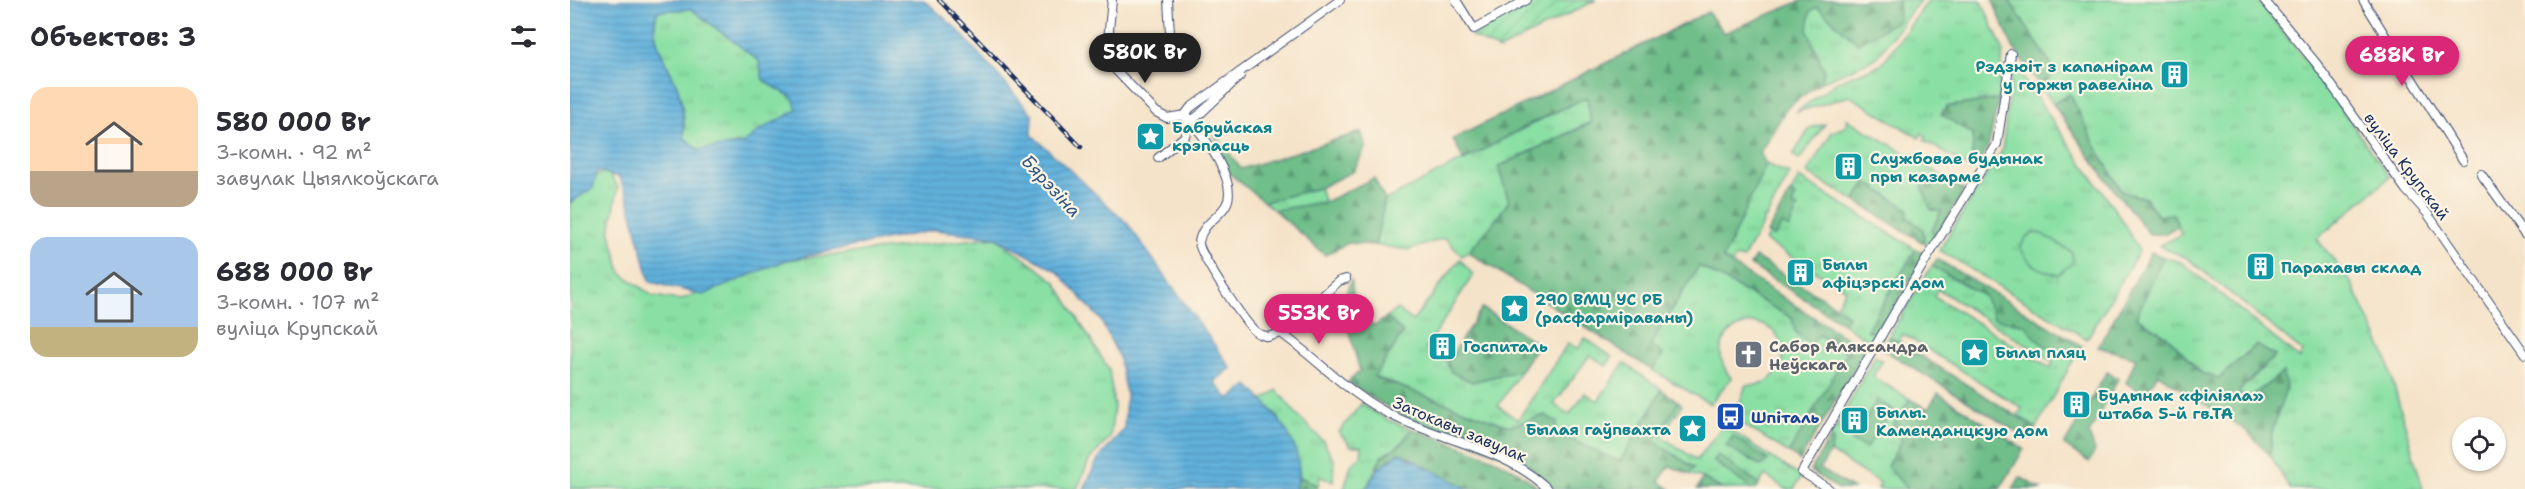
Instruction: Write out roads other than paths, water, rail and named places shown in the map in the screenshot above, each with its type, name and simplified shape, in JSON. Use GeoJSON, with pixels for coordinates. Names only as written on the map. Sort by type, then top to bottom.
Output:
{"type":"FeatureCollection","features":[{"type":"Feature","properties":{"kind":"street"},"geometry":{"type":"LineString","coordinates":[[1112,0],[1106,60],[1155,112],[1167,118],[1187,118]]}},
{"type":"Feature","properties":{"kind":"street"},"geometry":{"type":"LineString","coordinates":[[1168,0],[1170,33]]}},
{"type":"Feature","properties":{"kind":"street"},"geometry":{"type":"LineString","coordinates":[[1158,158],[1185,136],[1190,108],[1340,0]]}},
{"type":"Feature","properties":{"kind":"street"},"geometry":{"type":"LineString","coordinates":[[1456,0],[1474,28],[1526,0]]}},
{"type":"Feature","properties":{"kind":"street","name":"вуліца Крупскай"},"geometry":{"type":"LineString","coordinates":[[2264,0],[2316,63],[2406,190],[2427,213],[2525,354]]}},
{"type":"Feature","properties":{"kind":"street"},"geometry":{"type":"LineString","coordinates":[[2363,0],[2463,160]]}},
{"type":"Feature","properties":{"kind":"street"},"geometry":{"type":"LineString","coordinates":[[1829,489],[1802,472],[1913,281],[1997,144],[2011,54]]}},
{"type":"Feature","properties":{"kind":"street","name":"Затокавы завулак"},"geometry":{"type":"LineString","coordinates":[[1187,118],[1210,146],[1225,176],[1229,195],[1228,203],[1202,231],[1199,247],[1255,331],[1268,337],[1281,333],[1313,357],[1342,384],[1379,409],[1419,427],[1509,461],[1535,477],[1548,489]]}},
{"type":"Feature","properties":{"kind":"street"},"geometry":{"type":"LineString","coordinates":[[2481,174],[2525,235]]}},
{"type":"Feature","properties":{"kind":"street"},"geometry":{"type":"LineString","coordinates":[[1281,333],[1340,281],[1346,279]]}},
{"type":"Feature","properties":{"kind":"water","name":"Бярэзіна"},"geometry":{"type":"Polygon","coordinates":[[[570,0],[924,0],[957,29],[1033,115],[1032,135],[1127,223],[1231,368],[1214,382],[1229,399],[1248,385],[1279,419],[1294,446],[1298,460],[1299,474],[1295,489],[1084,489],[1097,461],[1124,429],[1126,394],[1119,357],[1100,319],[1057,271],[995,237],[935,230],[786,260],[703,295],[650,282],[627,195],[619,177],[597,171],[593,188],[570,203],[570,0]],[[691,9],[658,11],[655,20],[656,39],[679,92],[683,112],[684,138],[699,150],[745,143],[760,130],[797,110],[793,98],[763,80],[759,61],[691,9]]]}},
{"type":"Feature","properties":{"kind":"water"},"geometry":{"type":"Polygon","coordinates":[[[1399,453],[1469,489],[1366,489],[1377,470],[1399,453]]]}},
{"type":"Feature","properties":{"kind":"railway"},"geometry":{"type":"LineString","coordinates":[[939,0],[1081,147]]}},
{"type":"Feature","properties":{"kind":"place","name":"Рэдзюіт з капанірам у горжы равеліна"},"geometry":{"type":"Point","coordinates":[2174,75]}},
{"type":"Feature","properties":{"kind":"place","name":"Бабруйская крэпасць"},"geometry":{"type":"Point","coordinates":[1151,136]}},
{"type":"Feature","properties":{"kind":"place","name":"Службовае будынак пры казарме"},"geometry":{"type":"Point","coordinates":[1849,167]}},
{"type":"Feature","properties":{"kind":"place","name":"Парахавы склад"},"geometry":{"type":"Point","coordinates":[2260,267]}},
{"type":"Feature","properties":{"kind":"place","name":"Былы афіцэрскі дом"},"geometry":{"type":"Point","coordinates":[1801,273]}},
{"type":"Feature","properties":{"kind":"place","name":"290 ВМЦ УС РБ (расфарміраваны)"},"geometry":{"type":"Point","coordinates":[1514,308]}},
{"type":"Feature","properties":{"kind":"place","name":"Госпиталь"},"geometry":{"type":"Point","coordinates":[1442,346]}},
{"type":"Feature","properties":{"kind":"place","name":"Былы пляц"},"geometry":{"type":"Point","coordinates":[1974,352]}},
{"type":"Feature","properties":{"kind":"place","name":"Сабор Аляксандра Неўскага"},"geometry":{"type":"Point","coordinates":[1748,355]}},
{"type":"Feature","properties":{"kind":"place","name":"Будынак «філіяла» штаба 5-й гв.ТА"},"geometry":{"type":"Point","coordinates":[2077,404]}},
{"type":"Feature","properties":{"kind":"place","name":"Шпіталь"},"geometry":{"type":"Point","coordinates":[1730,417]}},
{"type":"Feature","properties":{"kind":"place","name":"Былы. Каменданцкую дом"},"geometry":{"type":"Point","coordinates":[1855,421]}},
{"type":"Feature","properties":{"kind":"place","name":"Былая гаўпвахта"},"geometry":{"type":"Point","coordinates":[1692,429]}}]}
